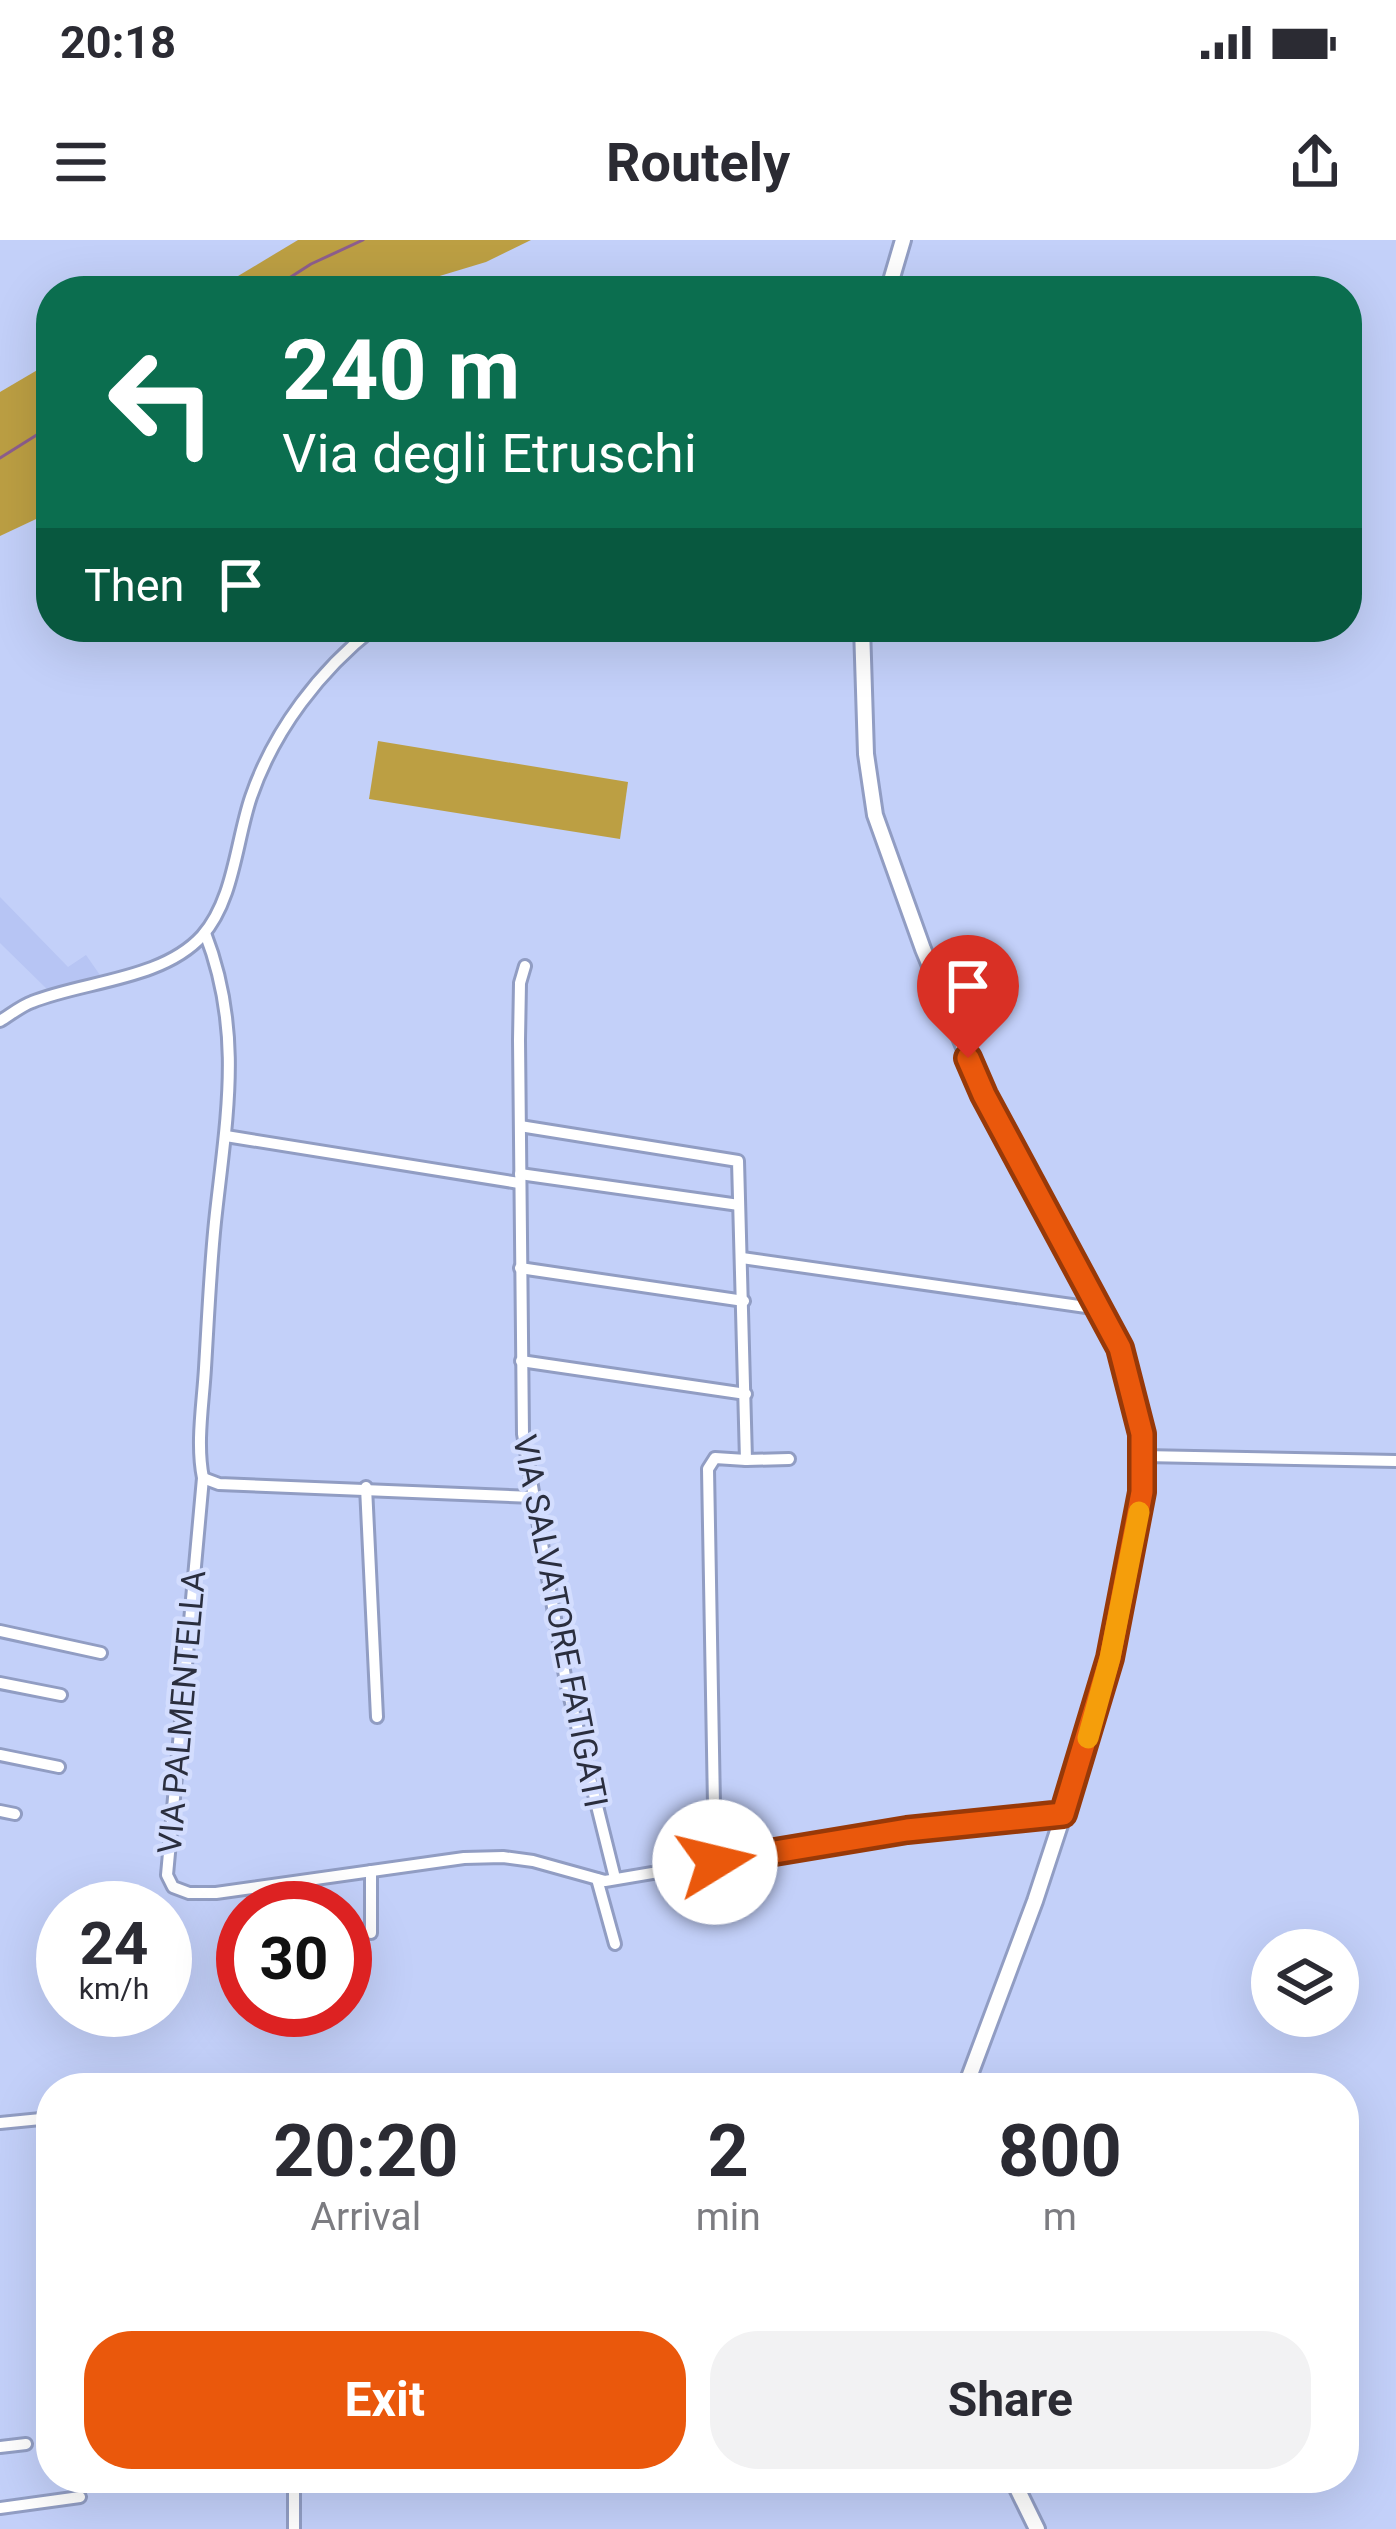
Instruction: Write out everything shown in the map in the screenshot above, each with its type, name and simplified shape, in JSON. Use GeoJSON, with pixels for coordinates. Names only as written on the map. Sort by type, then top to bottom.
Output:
{"type":"FeatureCollection","features":[{"type":"Feature","properties":{"kind":"main road"},"geometry":{"type":"LineString","coordinates":[[892,276],[903,240]]}},
{"type":"Feature","properties":{"kind":"main road"},"geometry":{"type":"LineString","coordinates":[[862,642],[865,730],[875,815],[923,949],[984,1095],[1120,1348],[1144,1456],[1142,1492],[1110,1658],[1035,1901],[971,2073]]}},
{"type":"Feature","properties":{"kind":"main road"},"geometry":{"type":"LineString","coordinates":[[1019,2493],[1037,2529]]}},
{"type":"Feature","properties":{"kind":"street"},"geometry":{"type":"LineString","coordinates":[[0,1021],[30,1002],[112,982],[186,951],[205,934],[221,908],[253,792],[289,722],[316,682],[359,642]]}},
{"type":"Feature","properties":{"kind":"street","name":"VIA PALMENTELLA"},"geometry":{"type":"LineString","coordinates":[[205,934],[225,992],[226,1136],[214,1229],[201,1426],[203,1478],[168,1882],[180,1892],[216,1893],[503,1857],[597,1880],[907,1830],[1063,1814]]}},
{"type":"Feature","properties":{"kind":"street","name":"VIA SALVATORE FATIGATI"},"geometry":{"type":"LineString","coordinates":[[525,966],[519,993],[523,1434],[566,1682],[615,1878]]}},
{"type":"Feature","properties":{"kind":"street"},"geometry":{"type":"LineString","coordinates":[[520,1126],[735,1159],[746,1460]]}},
{"type":"Feature","properties":{"kind":"street"},"geometry":{"type":"LineString","coordinates":[[226,1136],[739,1205]]}},
{"type":"Feature","properties":{"kind":"street"},"geometry":{"type":"LineString","coordinates":[[742,1258],[1100,1309]]}},
{"type":"Feature","properties":{"kind":"street"},"geometry":{"type":"LineString","coordinates":[[520,1268],[743,1301]]}},
{"type":"Feature","properties":{"kind":"street"},"geometry":{"type":"LineString","coordinates":[[521,1361],[746,1394]]}},
{"type":"Feature","properties":{"kind":"street"},"geometry":{"type":"LineString","coordinates":[[1144,1456],[1396,1461]]}},
{"type":"Feature","properties":{"kind":"street"},"geometry":{"type":"LineString","coordinates":[[715,1862],[708,1468],[715,1458],[789,1459]]}},
{"type":"Feature","properties":{"kind":"street"},"geometry":{"type":"LineString","coordinates":[[203,1478],[219,1484],[534,1497]]}},
{"type":"Feature","properties":{"kind":"street"},"geometry":{"type":"LineString","coordinates":[[366,1487],[376,1717]]}},
{"type":"Feature","properties":{"kind":"street"},"geometry":{"type":"LineString","coordinates":[[0,1631],[101,1652]]}},
{"type":"Feature","properties":{"kind":"street"},"geometry":{"type":"LineString","coordinates":[[0,1683],[61,1695]]}},
{"type":"Feature","properties":{"kind":"street"},"geometry":{"type":"LineString","coordinates":[[0,1755],[59,1767]]}},
{"type":"Feature","properties":{"kind":"street"},"geometry":{"type":"LineString","coordinates":[[0,1811],[15,1814]]}},
{"type":"Feature","properties":{"kind":"street"},"geometry":{"type":"LineString","coordinates":[[370,1871],[370,1881]]}},
{"type":"Feature","properties":{"kind":"street"},"geometry":{"type":"LineString","coordinates":[[597,1880],[615,1943]]}},
{"type":"Feature","properties":{"kind":"street"},"geometry":{"type":"LineString","coordinates":[[0,2123],[36,2119]]}},
{"type":"Feature","properties":{"kind":"street"},"geometry":{"type":"LineString","coordinates":[[0,2447],[26,2444]]}},
{"type":"Feature","properties":{"kind":"street"},"geometry":{"type":"LineString","coordinates":[[294,2493],[295,2529]]}},
{"type":"Feature","properties":{"kind":"street"},"geometry":{"type":"LineString","coordinates":[[0,2508],[80,2498]]}},
{"type":"Feature","properties":{"kind":"shaded area"},"geometry":{"type":"Polygon","coordinates":[[[298,240],[531,240],[486,262],[440,276],[238,276],[298,240]]]}},
{"type":"Feature","properties":{"kind":"shaded area"},"geometry":{"type":"Polygon","coordinates":[[[36,371],[36,519],[0,536],[0,392],[36,371]]]}},
{"type":"Feature","properties":{"kind":"shaded area"},"geometry":{"type":"Polygon","coordinates":[[[378,741],[628,782],[620,839],[369,799],[378,741]]]}},
{"type":"Feature","properties":{"kind":"shaded area"},"geometry":{"type":"Polygon","coordinates":[[[0,897],[68,967],[86,955],[102,978],[49,991],[0,943],[0,897]]]}},
{"type":"Feature","properties":{"kind":"waterway"},"geometry":{"type":"LineString","coordinates":[[292,276],[363,240]]}},
{"type":"Feature","properties":{"kind":"waterway"},"geometry":{"type":"LineString","coordinates":[[0,458],[36,435]]}},
{"type":"Feature","properties":{"kind":"slow traffic"},"geometry":{"type":"LineString","coordinates":[[1088,1738],[1110,1658],[1139,1512]]}},
{"type":"Feature","properties":{"kind":"route"},"geometry":{"type":"LineString","coordinates":[[715,1862],[907,1830],[1063,1814],[1098,1709],[1134,1545],[1142,1492],[1142,1434],[1120,1348],[968,1058]]}}]}
